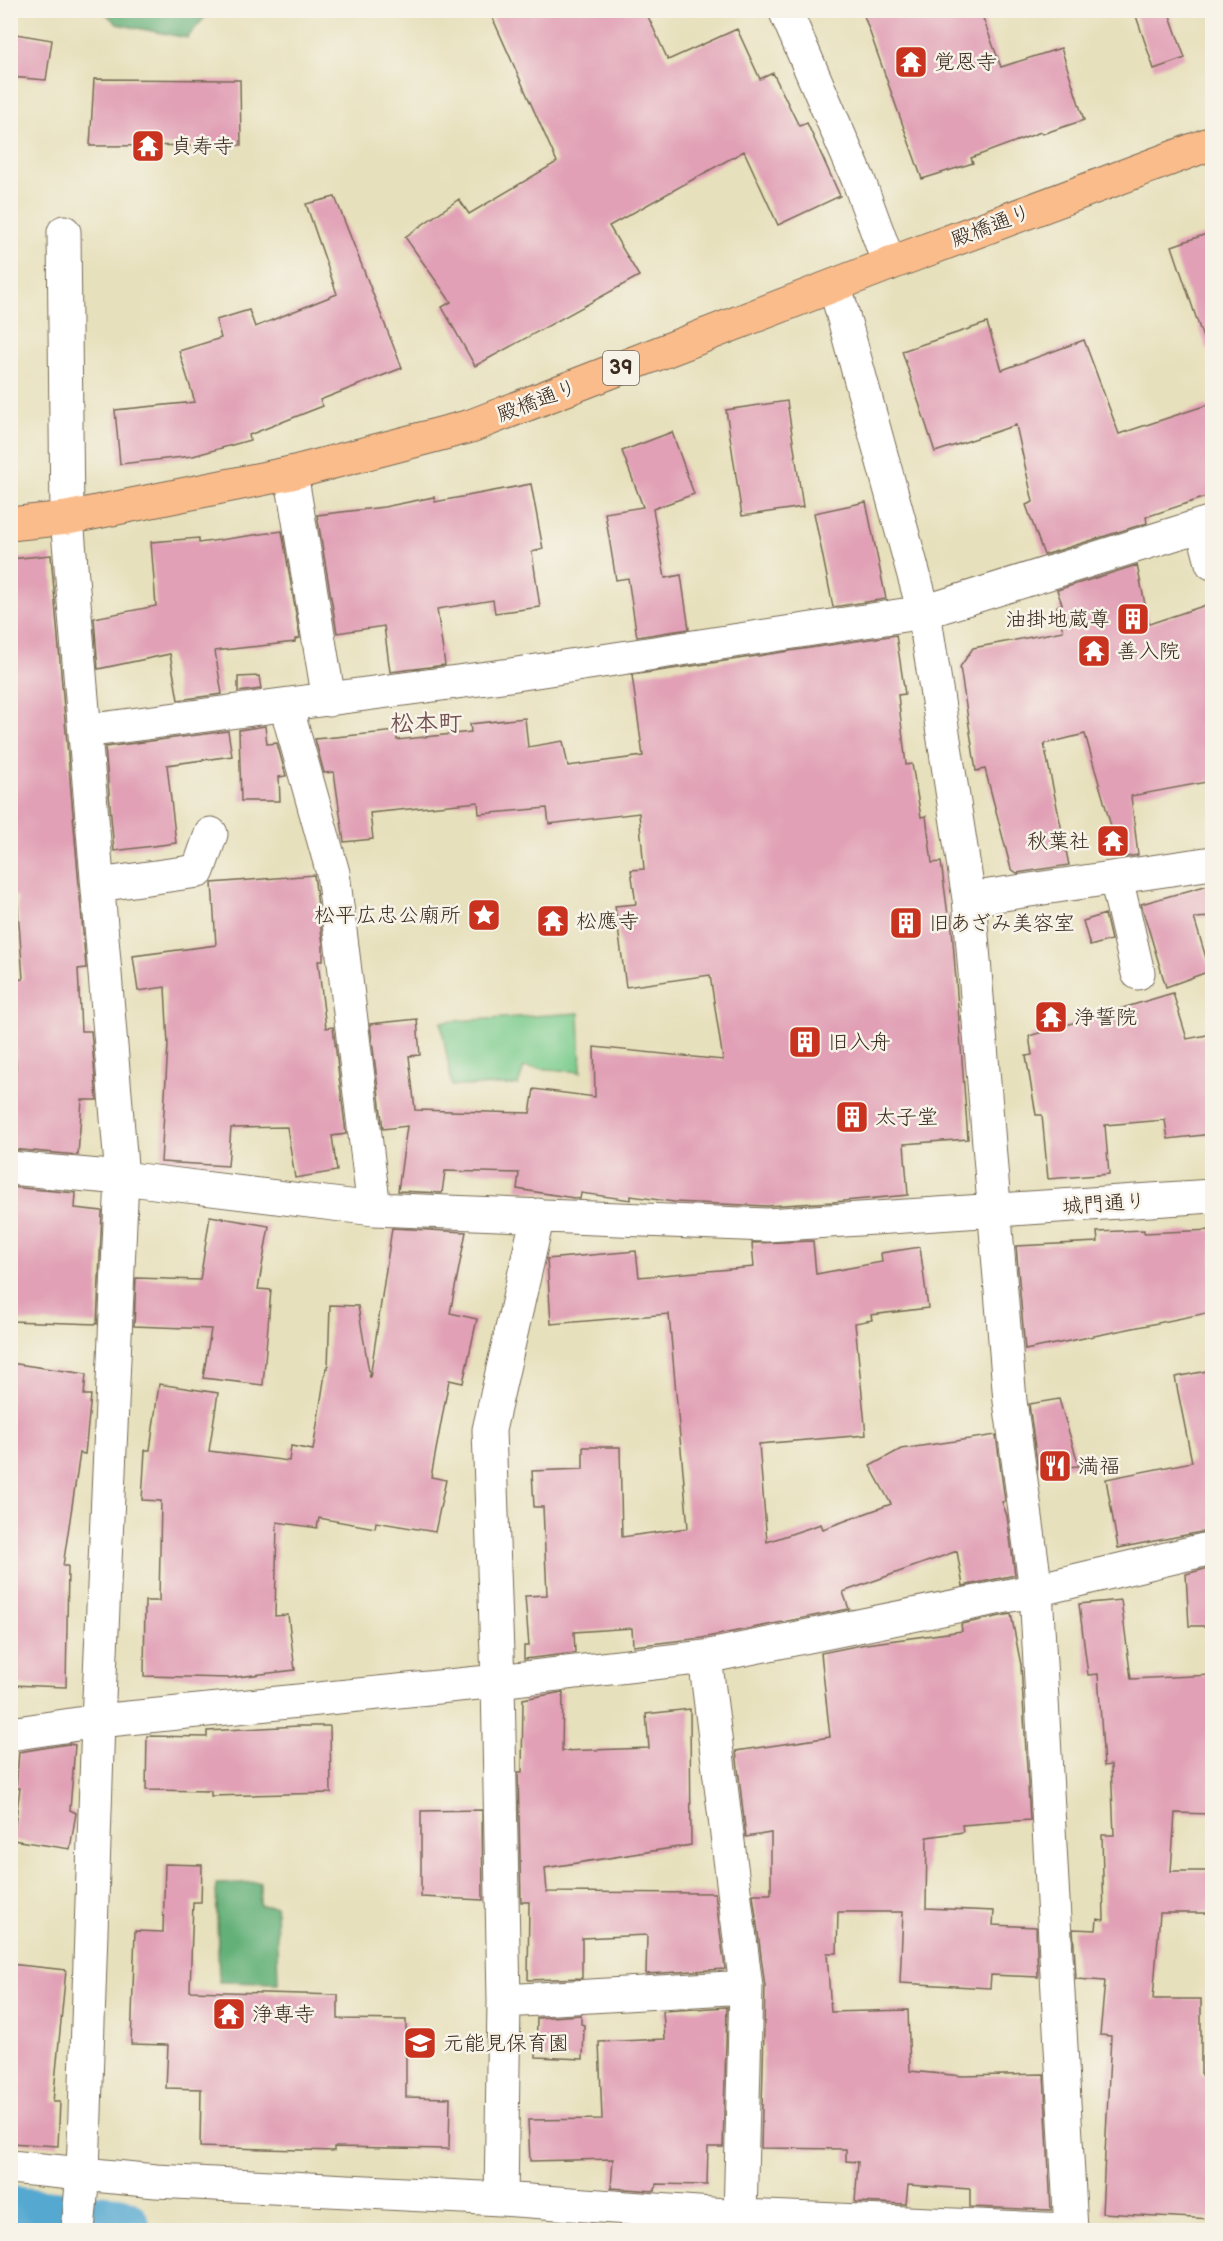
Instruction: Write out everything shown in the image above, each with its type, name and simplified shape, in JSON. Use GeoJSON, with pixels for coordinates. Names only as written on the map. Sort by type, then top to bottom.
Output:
{"type":"FeatureCollection","features":[{"type":"Feature","properties":{"kind":"main road","name":"殿橋通り"},"geometry":{"type":"LineString","coordinates":[[10,524],[67,518],[291,473],[471,426],[889,264],[1212,143]]}},
{"type":"Feature","properties":{"kind":"street"},"geometry":{"type":"LineString","coordinates":[[785,10],[858,179],[889,264]]}},
{"type":"Feature","properties":{"kind":"street"},"geometry":{"type":"LineString","coordinates":[[63,232],[67,518],[122,1178],[98,1721],[83,2173],[78,2230]]}},
{"type":"Feature","properties":{"kind":"street"},"geometry":{"type":"LineString","coordinates":[[10,2167],[156,2181],[501,2199],[740,2216],[1070,2230],[1036,1590],[1010,1401],[969,899],[924,612],[835,286]]}},
{"type":"Feature","properties":{"kind":"street"},"geometry":{"type":"LineString","coordinates":[[291,473],[329,700]]}},
{"type":"Feature","properties":{"kind":"street"},"geometry":{"type":"LineString","coordinates":[[85,731],[566,667],[924,612],[1207,523],[1212,563]]}},
{"type":"Feature","properties":{"kind":"street"},"geometry":{"type":"LineString","coordinates":[[286,706],[333,873],[374,1209]]}},
{"type":"Feature","properties":{"kind":"street"},"geometry":{"type":"LineString","coordinates":[[98,885],[198,871],[211,834]]}},
{"type":"Feature","properties":{"kind":"street"},"geometry":{"type":"LineString","coordinates":[[969,899],[1116,878],[1210,873]]}},
{"type":"Feature","properties":{"kind":"street"},"geometry":{"type":"LineString","coordinates":[[1116,878],[1138,973]]}},
{"type":"Feature","properties":{"kind":"street","name":"城門通り"},"geometry":{"type":"LineString","coordinates":[[10,1168],[122,1178],[374,1209],[767,1225],[1212,1196]]}},
{"type":"Feature","properties":{"kind":"street"},"geometry":{"type":"LineString","coordinates":[[501,2199],[504,2001],[498,1681],[489,1430],[538,1215]]}},
{"type":"Feature","properties":{"kind":"street"},"geometry":{"type":"LineString","coordinates":[[10,1734],[98,1721],[498,1681],[705,1657],[1036,1590],[1212,1548]]}},
{"type":"Feature","properties":{"kind":"street"},"geometry":{"type":"LineString","coordinates":[[705,1657],[746,1987],[740,2216]]}},
{"type":"Feature","properties":{"kind":"street"},"geometry":{"type":"LineString","coordinates":[[504,2001],[746,1987]]}},
{"type":"Feature","properties":{"kind":"green space"},"geometry":{"type":"Polygon","coordinates":[[[103,11],[210,11],[187,38],[117,24],[103,11]]]}},
{"type":"Feature","properties":{"kind":"green space"},"geometry":{"type":"Polygon","coordinates":[[[579,1013],[581,1072],[524,1067],[518,1085],[452,1086],[441,1022],[579,1013]]]}},
{"type":"Feature","properties":{"kind":"green space"},"geometry":{"type":"Polygon","coordinates":[[[260,1882],[260,1906],[276,1906],[278,1983],[219,1982],[216,1884],[260,1882]]]}},
{"type":"Feature","properties":{"kind":"building"},"geometry":{"type":"Polygon","coordinates":[[[489,10],[645,10],[668,60],[737,29],[760,79],[773,73],[799,126],[807,123],[840,196],[778,225],[744,151],[609,226],[639,276],[475,366],[442,307],[451,302],[405,237],[459,199],[469,214],[557,162],[489,10]]]}},
{"type":"Feature","properties":{"kind":"building"},"geometry":{"type":"Polygon","coordinates":[[[862,10],[980,10],[1001,67],[1061,48],[1084,120],[1042,134],[1041,132],[971,158],[973,163],[922,179],[862,10]]]}},
{"type":"Feature","properties":{"kind":"building"},"geometry":{"type":"Polygon","coordinates":[[[1134,10],[1168,10],[1185,58],[1154,69],[1134,10]]]}},
{"type":"Feature","properties":{"kind":"building"},"geometry":{"type":"Polygon","coordinates":[[[10,33],[52,40],[46,80],[10,77],[10,33]]]}},
{"type":"Feature","properties":{"kind":"building"},"geometry":{"type":"Polygon","coordinates":[[[94,79],[240,80],[241,145],[90,146],[94,79]]]}},
{"type":"Feature","properties":{"kind":"building"},"geometry":{"type":"Polygon","coordinates":[[[335,197],[402,368],[320,400],[323,406],[249,435],[250,440],[193,456],[120,464],[115,410],[195,402],[179,351],[221,338],[216,320],[249,310],[255,327],[337,294],[306,204],[335,197]]]}},
{"type":"Feature","properties":{"kind":"building"},"geometry":{"type":"Polygon","coordinates":[[[1212,232],[1212,349],[1207,350],[1172,246],[1212,232]]]}},
{"type":"Feature","properties":{"kind":"building"},"geometry":{"type":"Polygon","coordinates":[[[987,323],[1002,370],[1084,340],[1119,434],[1207,405],[1212,422],[1212,495],[1146,517],[1147,523],[1044,555],[1026,505],[1033,502],[1016,425],[935,452],[902,351],[987,323]]]}},
{"type":"Feature","properties":{"kind":"building"},"geometry":{"type":"Polygon","coordinates":[[[787,401],[803,507],[742,516],[726,410],[787,401]]]}},
{"type":"Feature","properties":{"kind":"building"},"geometry":{"type":"Polygon","coordinates":[[[672,432],[694,494],[653,509],[665,578],[681,575],[689,629],[637,637],[628,578],[616,580],[605,513],[643,507],[622,451],[672,432]]]}},
{"type":"Feature","properties":{"kind":"building"},"geometry":{"type":"Polygon","coordinates":[[[531,484],[543,549],[532,552],[540,607],[495,613],[493,600],[437,609],[445,665],[390,672],[384,626],[337,633],[317,515],[384,507],[434,497],[435,502],[531,484]]]}},
{"type":"Feature","properties":{"kind":"building"},"geometry":{"type":"Polygon","coordinates":[[[866,502],[886,599],[833,607],[814,513],[866,502]]]}},
{"type":"Feature","properties":{"kind":"building"},"geometry":{"type":"Polygon","coordinates":[[[282,531],[300,638],[295,639],[295,642],[215,651],[222,694],[178,700],[170,654],[98,669],[94,618],[156,606],[151,542],[199,538],[199,543],[282,531]]]}},
{"type":"Feature","properties":{"kind":"building"},"geometry":{"type":"Polygon","coordinates":[[[51,555],[86,968],[78,969],[81,1031],[91,1031],[97,1100],[82,1100],[78,1155],[10,1149],[10,1066],[16,1069],[11,980],[23,979],[17,896],[10,897],[10,559],[51,555]]]}},
{"type":"Feature","properties":{"kind":"building"},"geometry":{"type":"Polygon","coordinates":[[[1137,565],[1149,624],[1212,603],[1212,781],[1131,796],[1138,855],[1120,858],[1085,734],[1044,744],[1069,865],[1017,873],[1011,869],[985,769],[976,771],[960,667],[973,648],[1063,631],[1057,606],[1062,604],[1057,590],[1137,565]]]}},
{"type":"Feature","properties":{"kind":"building"},"geometry":{"type":"Polygon","coordinates":[[[896,635],[905,694],[898,695],[906,765],[912,764],[921,817],[926,816],[932,863],[941,862],[948,915],[951,915],[968,1139],[904,1144],[908,1195],[833,1202],[767,1206],[674,1202],[631,1196],[631,1200],[581,1193],[580,1199],[517,1189],[519,1173],[445,1171],[442,1193],[398,1191],[407,1126],[383,1129],[370,1024],[417,1019],[420,1055],[409,1056],[415,1110],[530,1113],[534,1089],[595,1097],[594,1047],[723,1060],[710,975],[626,987],[615,906],[636,904],[631,870],[644,869],[639,813],[549,824],[547,808],[479,814],[478,802],[370,813],[373,839],[344,842],[334,772],[324,773],[315,739],[397,731],[397,740],[471,732],[470,724],[525,718],[528,747],[563,741],[568,766],[643,756],[632,675],[896,635]]]}},
{"type":"Feature","properties":{"kind":"building"},"geometry":{"type":"Polygon","coordinates":[[[259,676],[261,689],[238,692],[238,677],[259,676]]]}},
{"type":"Feature","properties":{"kind":"building"},"geometry":{"type":"Polygon","coordinates":[[[265,726],[267,744],[277,743],[286,776],[279,777],[280,801],[241,801],[239,730],[265,726]]]}},
{"type":"Feature","properties":{"kind":"building"},"geometry":{"type":"Polygon","coordinates":[[[228,731],[232,756],[167,765],[176,843],[114,851],[105,747],[228,731]]]}},
{"type":"Feature","properties":{"kind":"building"},"geometry":{"type":"Polygon","coordinates":[[[314,875],[323,945],[323,961],[318,961],[326,1028],[333,1027],[346,1134],[332,1136],[337,1171],[295,1178],[287,1127],[231,1128],[228,1166],[161,1162],[168,1045],[165,987],[138,991],[133,956],[216,945],[212,883],[314,875]]]}},
{"type":"Feature","properties":{"kind":"building"},"geometry":{"type":"Polygon","coordinates":[[[1212,884],[1212,917],[1194,918],[1210,971],[1166,987],[1141,904],[1212,884]]]}},
{"type":"Feature","properties":{"kind":"building"},"geometry":{"type":"Polygon","coordinates":[[[1105,914],[1111,940],[1090,946],[1083,921],[1105,914]]]}},
{"type":"Feature","properties":{"kind":"building"},"geometry":{"type":"Polygon","coordinates":[[[1173,993],[1187,1039],[1212,1034],[1212,1134],[1168,1139],[1165,1120],[1105,1125],[1109,1174],[1048,1179],[1042,1115],[1036,1115],[1026,1056],[1032,1055],[1029,1036],[1173,993]]]}},
{"type":"Feature","properties":{"kind":"building"},"geometry":{"type":"Polygon","coordinates":[[[10,1187],[76,1193],[75,1208],[102,1211],[97,1324],[10,1321],[10,1187]]]}},
{"type":"Feature","properties":{"kind":"building"},"geometry":{"type":"Polygon","coordinates":[[[210,1216],[269,1226],[258,1289],[271,1290],[263,1385],[203,1378],[211,1329],[134,1326],[136,1278],[200,1280],[210,1216]]]}},
{"type":"Feature","properties":{"kind":"building"},"geometry":{"type":"Polygon","coordinates":[[[392,1228],[466,1232],[450,1313],[477,1319],[463,1383],[449,1380],[431,1477],[446,1480],[435,1532],[376,1522],[375,1528],[319,1518],[317,1528],[277,1522],[275,1616],[288,1615],[295,1670],[229,1678],[144,1676],[145,1601],[159,1601],[161,1501],[142,1500],[145,1450],[150,1450],[159,1384],[218,1393],[209,1451],[289,1461],[291,1446],[313,1450],[326,1368],[328,1368],[330,1305],[358,1306],[370,1378],[392,1228]]]}},
{"type":"Feature","properties":{"kind":"building"},"geometry":{"type":"Polygon","coordinates":[[[1144,1230],[1144,1233],[1212,1230],[1212,1312],[1025,1350],[1016,1246],[1098,1242],[1097,1232],[1144,1230]]]}},
{"type":"Feature","properties":{"kind":"building"},"geometry":{"type":"Polygon","coordinates":[[[813,1241],[816,1274],[882,1262],[881,1253],[920,1247],[928,1308],[871,1315],[872,1320],[855,1323],[866,1435],[759,1444],[767,1542],[821,1524],[823,1529],[891,1504],[870,1466],[901,1449],[996,1435],[1005,1501],[1002,1502],[1007,1516],[1015,1575],[963,1586],[957,1551],[843,1592],[849,1609],[702,1638],[633,1646],[632,1628],[574,1632],[575,1653],[524,1659],[524,1646],[529,1646],[525,1596],[547,1595],[543,1507],[534,1507],[532,1471],[583,1469],[583,1447],[620,1447],[622,1537],[688,1528],[669,1314],[551,1324],[547,1259],[636,1251],[639,1277],[754,1267],[752,1243],[813,1241]]]}},
{"type":"Feature","properties":{"kind":"building"},"geometry":{"type":"Polygon","coordinates":[[[10,1363],[86,1374],[84,1395],[91,1395],[85,1454],[80,1453],[63,1566],[68,1566],[66,1687],[10,1685],[10,1363]]]}},
{"type":"Feature","properties":{"kind":"building"},"geometry":{"type":"Polygon","coordinates":[[[1212,1370],[1212,1530],[1118,1548],[1106,1479],[1192,1462],[1175,1377],[1212,1370]]]}},
{"type":"Feature","properties":{"kind":"building"},"geometry":{"type":"Polygon","coordinates":[[[1059,1399],[1079,1466],[1038,1469],[1029,1404],[1059,1399]]]}},
{"type":"Feature","properties":{"kind":"building"},"geometry":{"type":"Polygon","coordinates":[[[1212,1567],[1212,1626],[1189,1626],[1186,1574],[1212,1567]]]}},
{"type":"Feature","properties":{"kind":"building"},"geometry":{"type":"Polygon","coordinates":[[[1121,1600],[1131,1679],[1212,1675],[1212,1814],[1175,1813],[1171,1871],[1212,1871],[1212,1913],[1160,1913],[1153,1999],[1201,1999],[1201,2075],[1212,2076],[1212,2219],[1102,2213],[1111,2036],[1100,2035],[1105,1981],[1076,1979],[1073,1929],[1096,1930],[1097,1919],[1104,1920],[1102,1835],[1114,1835],[1111,1765],[1104,1766],[1098,1674],[1088,1675],[1079,1604],[1121,1600]]]}},
{"type":"Feature","properties":{"kind":"building"},"geometry":{"type":"Polygon","coordinates":[[[1011,1614],[1021,1665],[1030,1820],[962,1825],[963,1832],[927,1837],[926,1908],[994,1911],[993,1925],[1036,1927],[1038,1977],[991,1975],[990,1988],[900,1983],[903,1912],[838,1912],[837,1953],[827,1953],[831,2012],[908,2010],[910,2071],[963,2076],[1044,2074],[1051,2210],[970,2207],[970,2189],[908,2185],[906,2204],[855,2202],[858,2162],[846,2161],[846,2149],[761,2148],[765,1987],[753,1894],[771,1894],[771,1833],[746,1837],[736,1751],[830,1737],[821,1653],[866,1644],[962,1631],[961,1624],[1011,1614]]]}},
{"type":"Feature","properties":{"kind":"building"},"geometry":{"type":"Polygon","coordinates":[[[563,1692],[562,1751],[649,1748],[646,1714],[690,1709],[691,1845],[545,1868],[547,1892],[715,1893],[725,1969],[646,1974],[647,1935],[582,1938],[582,1978],[528,1980],[529,1902],[521,1902],[518,1772],[522,1772],[523,1699],[563,1692]]]}},
{"type":"Feature","properties":{"kind":"building"},"geometry":{"type":"Polygon","coordinates":[[[330,1726],[331,1793],[211,1796],[211,1791],[146,1790],[147,1736],[207,1737],[207,1731],[330,1726]]]}},
{"type":"Feature","properties":{"kind":"building"},"geometry":{"type":"Polygon","coordinates":[[[68,1744],[75,1745],[70,1810],[76,1813],[70,1849],[13,1840],[20,1788],[16,1788],[19,1752],[68,1744]]]}},
{"type":"Feature","properties":{"kind":"building"},"geometry":{"type":"Polygon","coordinates":[[[482,1810],[483,1900],[421,1897],[421,1811],[482,1810]]]}},
{"type":"Feature","properties":{"kind":"building"},"geometry":{"type":"Polygon","coordinates":[[[165,1864],[202,1865],[201,1902],[193,1902],[190,1991],[338,1995],[338,2019],[406,2020],[406,2097],[450,2098],[449,2149],[334,2147],[334,2151],[200,2147],[201,2089],[166,2088],[168,2045],[131,2044],[135,1931],[163,1932],[165,1864]]]}},
{"type":"Feature","properties":{"kind":"building"},"geometry":{"type":"Polygon","coordinates":[[[10,1964],[66,1970],[53,2102],[60,2102],[58,2146],[10,2143],[10,1964]]]}},
{"type":"Feature","properties":{"kind":"building"},"geometry":{"type":"Polygon","coordinates":[[[727,2007],[723,2147],[708,2147],[707,2185],[656,2184],[655,2191],[611,2188],[613,2159],[530,2161],[528,2120],[602,2119],[599,2042],[665,2039],[663,2011],[727,2007]]]}},
{"type":"Feature","properties":{"kind":"building"},"geometry":{"type":"Polygon","coordinates":[[[581,2015],[581,2024],[584,2025],[583,2059],[536,2057],[537,2018],[581,2015]]]}},
{"type":"Feature","properties":{"kind":"waterway"},"geometry":{"type":"LineString","coordinates":[[10,2220],[117,2230]]}},
{"type":"Feature","properties":{"kind":"place","name":"覚恩寺"},"geometry":{"type":"Point","coordinates":[911,62]}},
{"type":"Feature","properties":{"kind":"place","name":"貞寿寺"},"geometry":{"type":"Point","coordinates":[148,146]}},
{"type":"Feature","properties":{"kind":"place","name":"油掛地蔵尊"},"geometry":{"type":"Point","coordinates":[1133,619]}},
{"type":"Feature","properties":{"kind":"place","name":"善入院"},"geometry":{"type":"Point","coordinates":[1094,651]}},
{"type":"Feature","properties":{"kind":"place","name":"秋葉社"},"geometry":{"type":"Point","coordinates":[1113,841]}},
{"type":"Feature","properties":{"kind":"place","name":"松平広忠公廟所"},"geometry":{"type":"Point","coordinates":[484,915]}},
{"type":"Feature","properties":{"kind":"place","name":"松應寺"},"geometry":{"type":"Point","coordinates":[553,921]}},
{"type":"Feature","properties":{"kind":"place","name":"旧あざみ美容室"},"geometry":{"type":"Point","coordinates":[906,923]}},
{"type":"Feature","properties":{"kind":"place","name":"浄誓院"},"geometry":{"type":"Point","coordinates":[1051,1017]}},
{"type":"Feature","properties":{"kind":"place","name":"旧入舟"},"geometry":{"type":"Point","coordinates":[805,1042]}},
{"type":"Feature","properties":{"kind":"place","name":"太子堂"},"geometry":{"type":"Point","coordinates":[852,1117]}},
{"type":"Feature","properties":{"kind":"place","name":"満福"},"geometry":{"type":"Point","coordinates":[1055,1466]}},
{"type":"Feature","properties":{"kind":"place","name":"浄専寺"},"geometry":{"type":"Point","coordinates":[229,2014]}},
{"type":"Feature","properties":{"kind":"place","name":"元能見保育園"},"geometry":{"type":"Point","coordinates":[420,2043]}},
{"type":"Feature","properties":{"kind":"district","name":"松本町"},"geometry":{"type":"Point","coordinates":[426,723]}}]}
